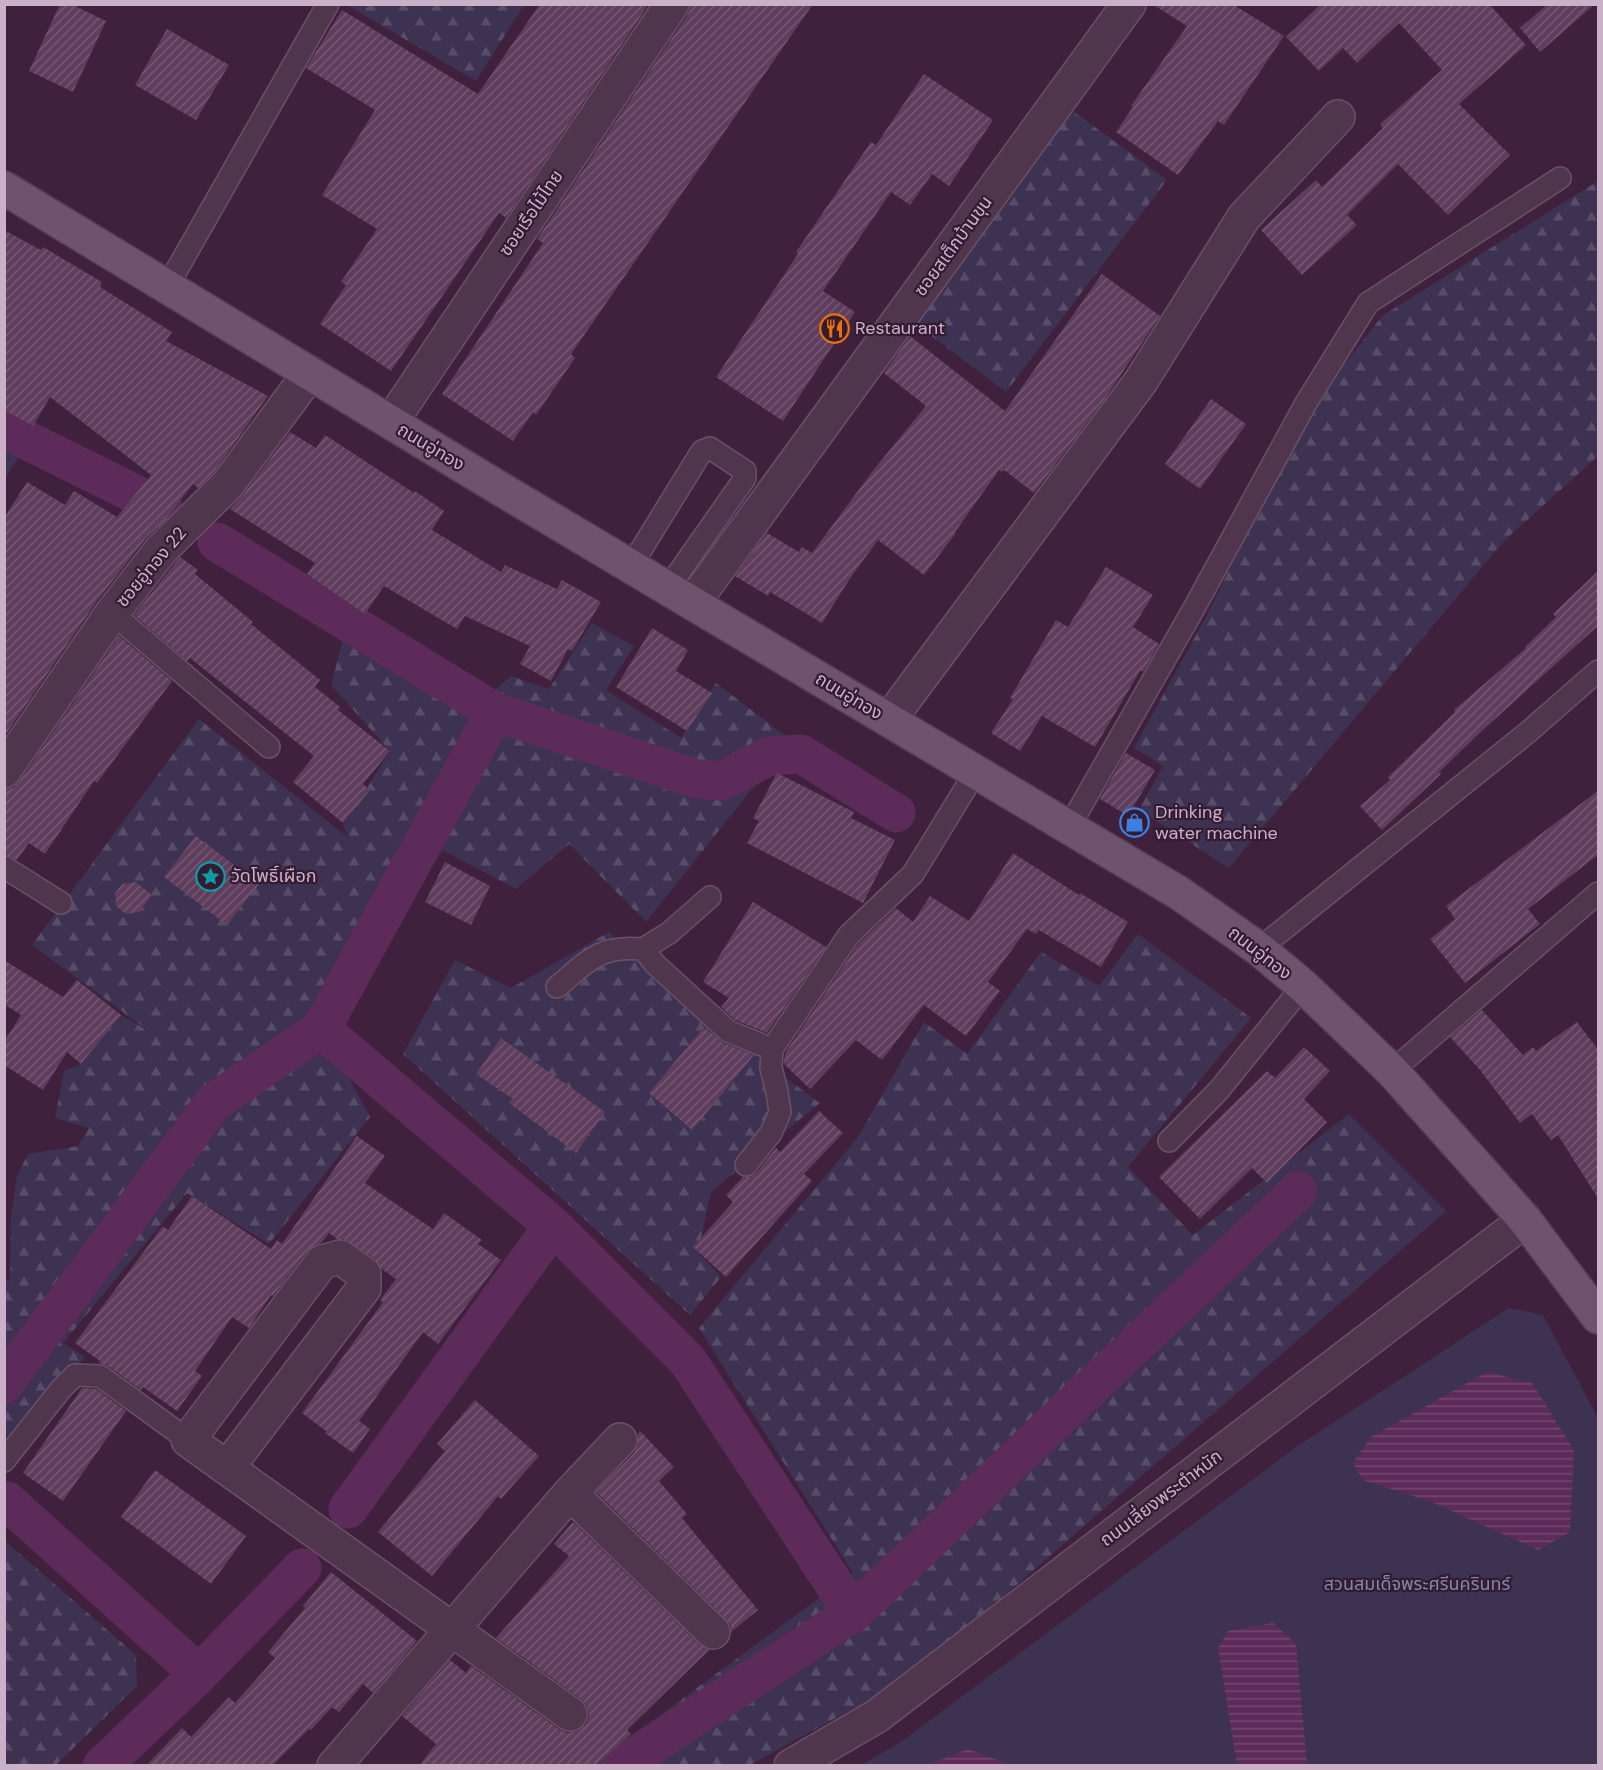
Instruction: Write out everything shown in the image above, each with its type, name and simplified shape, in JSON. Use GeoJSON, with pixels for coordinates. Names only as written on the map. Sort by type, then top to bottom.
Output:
{"type":"FeatureCollection","features":[{"type":"Feature","properties":{"kind":"main road","name":"ถนนอู่ทอง"},"geometry":{"type":"LineString","coordinates":[[4,188],[1179,893],[1259,949],[1303,986],[1392,1071],[1525,1220],[1599,1317]]}},
{"type":"Feature","properties":{"kind":"street","name":"ซอยเรือไม้ไทย"},"geometry":{"type":"LineString","coordinates":[[391,422],[672,4]]}},
{"type":"Feature","properties":{"kind":"street","name":"ซอยสเต็กบ้านขุน"},"geometry":{"type":"LineString","coordinates":[[681,596],[1129,4]]}},
{"type":"Feature","properties":{"kind":"street"},"geometry":{"type":"LineString","coordinates":[[889,720],[1141,381],[1244,217],[1338,117]]}},
{"type":"Feature","properties":{"kind":"street","name":"ซอยอู่ทอง 22"},"geometry":{"type":"LineString","coordinates":[[4,771],[112,613],[161,550],[228,484],[310,373]]}},
{"type":"Feature","properties":{"kind":"street","name":"ถนนเลี่ยงพระตำหนัก"},"geometry":{"type":"LineString","coordinates":[[790,1766],[877,1716],[1525,1220]]}},
{"type":"Feature","properties":{"kind":"street"},"geometry":{"type":"LineString","coordinates":[[227,1468],[364,1288],[364,1274],[340,1257],[322,1262],[188,1440],[451,1629],[570,1714]]}},
{"type":"Feature","properties":{"kind":"street"},"geometry":{"type":"LineString","coordinates":[[334,1766],[570,1493],[620,1440]]}},
{"type":"Feature","properties":{"kind":"street"},"geometry":{"type":"LineString","coordinates":[[570,1493],[713,1632]]}},
{"type":"Feature","properties":{"kind":"lane"},"geometry":{"type":"LineString","coordinates":[[167,287],[328,4]]}},
{"type":"Feature","properties":{"kind":"lane"},"geometry":{"type":"LineString","coordinates":[[1068,827],[1193,610],[1306,403],[1368,303],[1560,178]]}},
{"type":"Feature","properties":{"kind":"lane"},"geometry":{"type":"LineString","coordinates":[[631,566],[702,451],[710,448],[745,471],[745,478],[681,596]]}},
{"type":"Feature","properties":{"kind":"lane"},"geometry":{"type":"LineString","coordinates":[[112,613],[269,747]]}},
{"type":"Feature","properties":{"kind":"lane"},"geometry":{"type":"LineString","coordinates":[[1259,949],[1599,671]]}},
{"type":"Feature","properties":{"kind":"lane"},"geometry":{"type":"LineString","coordinates":[[746,1165],[771,1133],[780,1112],[771,1068],[772,1049],[849,935],[913,874],[976,771]]}},
{"type":"Feature","properties":{"kind":"lane"},"geometry":{"type":"LineString","coordinates":[[4,867],[61,903]]}},
{"type":"Feature","properties":{"kind":"lane"},"geometry":{"type":"LineString","coordinates":[[1392,1071],[1599,893]]}},
{"type":"Feature","properties":{"kind":"lane"},"geometry":{"type":"LineString","coordinates":[[557,987],[595,954],[624,947],[643,949],[669,933],[710,897]]}},
{"type":"Feature","properties":{"kind":"lane"},"geometry":{"type":"LineString","coordinates":[[643,949],[728,1031],[772,1049]]}},
{"type":"Feature","properties":{"kind":"lane"},"geometry":{"type":"LineString","coordinates":[[1169,1141],[1219,1090],[1303,986]]}},
{"type":"Feature","properties":{"kind":"lane"},"geometry":{"type":"LineString","coordinates":[[4,1461],[61,1389],[75,1375],[100,1376],[188,1440]]}},
{"type":"Feature","properties":{"kind":"green space"},"geometry":{"type":"Polygon","coordinates":[[[347,5],[524,5],[476,81],[347,5]]]}},
{"type":"Feature","properties":{"kind":"green space"},"geometry":{"type":"Polygon","coordinates":[[[1062,103],[1167,180],[1006,392],[909,319],[1062,103]]]}},
{"type":"Feature","properties":{"kind":"green space"},"geometry":{"type":"Polygon","coordinates":[[[1598,181],[1598,456],[1504,541],[1229,868],[1139,810],[1163,766],[1134,748],[1207,615],[1307,413],[1382,316],[1598,181]]]}},
{"type":"Feature","properties":{"kind":"green space"},"geometry":{"type":"Polygon","coordinates":[[[5,416],[33,435],[5,478],[5,416]]]}},
{"type":"Feature","properties":{"kind":"green space"},"geometry":{"type":"Polygon","coordinates":[[[592,623],[634,646],[606,690],[681,738],[716,683],[791,740],[646,922],[569,844],[516,889],[442,850],[372,969],[322,999],[334,1050],[370,1117],[269,1244],[187,1193],[63,1343],[85,1357],[9,1436],[4,1435],[4,1281],[10,1281],[11,1217],[17,1176],[28,1154],[78,1146],[89,1128],[55,1118],[64,1071],[81,1064],[121,1015],[150,1032],[32,945],[199,719],[350,839],[343,826],[390,751],[331,685],[343,640],[488,696],[511,676],[549,689],[592,623]]]}},
{"type":"Feature","properties":{"kind":"green space"},"geometry":{"type":"Polygon","coordinates":[[[609,932],[712,1020],[820,1103],[711,1192],[698,1252],[721,1277],[690,1315],[403,1054],[455,960],[511,988],[609,932]]]}},
{"type":"Feature","properties":{"kind":"green space"},"geometry":{"type":"Polygon","coordinates":[[[1138,934],[1251,1018],[1128,1167],[1193,1235],[1349,1114],[1446,1211],[912,1676],[750,1765],[591,1766],[853,1573],[699,1328],[858,1137],[924,1022],[967,1054],[1041,952],[1099,986],[1138,934]]]}},
{"type":"Feature","properties":{"kind":"green space","name":"สวนสมเด็จพระศรีนครินทร์"},"geometry":{"type":"Polygon","coordinates":[[[1509,1308],[1543,1315],[1598,1418],[1598,1765],[860,1766],[902,1741],[1299,1445],[1509,1308]]]}},
{"type":"Feature","properties":{"kind":"green space"},"geometry":{"type":"Polygon","coordinates":[[[4,1540],[136,1655],[137,1686],[56,1765],[5,1765],[4,1540]]]}},
{"type":"Feature","properties":{"kind":"shaded area"},"geometry":{"type":"Polygon","coordinates":[[[1487,1372],[1532,1383],[1574,1450],[1570,1532],[1538,1550],[1432,1502],[1363,1480],[1353,1463],[1371,1437],[1487,1372]]]}},
{"type":"Feature","properties":{"kind":"shaded area"},"geometry":{"type":"Polygon","coordinates":[[[1273,1623],[1296,1644],[1307,1765],[1237,1765],[1218,1648],[1228,1631],[1273,1623]]]}},
{"type":"Feature","properties":{"kind":"shaded area"},"geometry":{"type":"Polygon","coordinates":[[[968,1749],[1006,1765],[928,1765],[968,1749]]]}},
{"type":"Feature","properties":{"kind":"building"},"geometry":{"type":"Polygon","coordinates":[[[60,4],[71,4],[106,21],[73,92],[29,71],[60,4]]]}},
{"type":"Feature","properties":{"kind":"building"},"geometry":{"type":"Polygon","coordinates":[[[540,4],[649,4],[506,218],[499,213],[391,371],[320,324],[346,285],[341,282],[377,229],[322,195],[375,110],[306,68],[342,10],[478,94],[540,4]]]}},
{"type":"Feature","properties":{"kind":"building"},"geometry":{"type":"Polygon","coordinates":[[[691,4],[813,4],[571,354],[575,358],[536,415],[533,412],[513,441],[442,394],[543,243],[537,239],[688,14],[691,4]]]}},
{"type":"Feature","properties":{"kind":"building"},"geometry":{"type":"Polygon","coordinates":[[[1152,4],[1232,4],[1284,36],[1224,125],[1218,121],[1178,175],[1116,132],[1133,107],[1131,106],[1187,26],[1152,4]]]}},
{"type":"Feature","properties":{"kind":"building"},"geometry":{"type":"Polygon","coordinates":[[[1321,4],[1489,4],[1526,45],[1459,104],[1510,155],[1448,215],[1398,164],[1347,215],[1357,225],[1302,275],[1261,230],[1316,180],[1322,187],[1383,128],[1380,124],[1442,70],[1399,23],[1357,63],[1343,48],[1319,71],[1286,37],[1321,4]]]}},
{"type":"Feature","properties":{"kind":"building"},"geometry":{"type":"Polygon","coordinates":[[[1548,4],[1595,4],[1540,52],[1520,28],[1548,4]]]}},
{"type":"Feature","properties":{"kind":"building"},"geometry":{"type":"Polygon","coordinates":[[[167,29],[229,65],[196,120],[135,85],[167,29]]]}},
{"type":"Feature","properties":{"kind":"building"},"geometry":{"type":"Polygon","coordinates":[[[924,74],[993,120],[949,186],[932,174],[910,205],[891,192],[823,291],[855,312],[783,421],[716,377],[798,254],[796,252],[871,142],[876,145],[924,74]]]}},
{"type":"Feature","properties":{"kind":"building"},"geometry":{"type":"Polygon","coordinates":[[[4,230],[41,250],[43,247],[102,282],[100,287],[172,332],[166,341],[268,396],[214,472],[198,488],[193,484],[164,521],[146,538],[97,601],[4,737],[4,518],[27,482],[65,505],[74,491],[117,517],[151,475],[50,397],[33,426],[4,410],[4,230]]]}},
{"type":"Feature","properties":{"kind":"building"},"geometry":{"type":"Polygon","coordinates":[[[1102,274],[1160,316],[1104,400],[1034,493],[1004,470],[1002,472],[999,470],[924,575],[878,540],[822,623],[770,592],[768,596],[735,576],[767,533],[799,552],[802,547],[812,553],[875,468],[926,406],[884,373],[910,336],[1005,411],[1102,274]]]}},
{"type":"Feature","properties":{"kind":"building"},"geometry":{"type":"Polygon","coordinates":[[[1211,399],[1246,424],[1200,489],[1165,464],[1211,399]]]}},
{"type":"Feature","properties":{"kind":"building"},"geometry":{"type":"Polygon","coordinates":[[[290,432],[316,448],[325,435],[414,493],[415,491],[444,511],[432,530],[501,572],[505,565],[557,589],[562,580],[601,602],[572,651],[568,649],[551,681],[520,664],[530,646],[465,616],[457,629],[384,586],[365,614],[307,574],[315,563],[230,509],[290,432]]]}},
{"type":"Feature","properties":{"kind":"building"},"geometry":{"type":"Polygon","coordinates":[[[180,557],[198,570],[195,574],[253,622],[251,624],[320,680],[315,687],[340,707],[338,710],[390,751],[363,784],[370,790],[343,823],[293,782],[314,756],[190,658],[187,661],[134,615],[180,557]]]}},
{"type":"Feature","properties":{"kind":"building"},"geometry":{"type":"Polygon","coordinates":[[[1106,567],[1153,595],[1133,627],[1159,644],[1143,672],[1140,671],[1095,747],[1042,716],[1020,751],[991,733],[1013,699],[1010,698],[1056,620],[1068,627],[1106,567]]]}},
{"type":"Feature","properties":{"kind":"building"},"geometry":{"type":"Polygon","coordinates":[[[1599,570],[1599,625],[1486,727],[1382,830],[1360,806],[1390,780],[1388,777],[1455,712],[1454,710],[1526,648],[1556,617],[1553,614],[1599,570]]]}},
{"type":"Feature","properties":{"kind":"building"},"geometry":{"type":"Polygon","coordinates":[[[652,628],[688,650],[676,671],[712,693],[687,731],[616,687],[652,628]]]}},
{"type":"Feature","properties":{"kind":"building"},"geometry":{"type":"Polygon","coordinates":[[[119,636],[172,681],[97,783],[94,781],[45,854],[29,843],[17,860],[4,854],[4,789],[13,788],[19,782],[119,636]]]}},
{"type":"Feature","properties":{"kind":"building"},"geometry":{"type":"Polygon","coordinates":[[[1126,753],[1155,770],[1128,816],[1100,799],[1126,753]]]}},
{"type":"Feature","properties":{"kind":"building"},"geometry":{"type":"Polygon","coordinates":[[[777,773],[854,812],[851,818],[895,840],[863,903],[747,843],[759,821],[753,818],[777,773]]]}},
{"type":"Feature","properties":{"kind":"building"},"geometry":{"type":"Polygon","coordinates":[[[1599,790],[1599,854],[1528,909],[1540,924],[1465,983],[1430,939],[1455,919],[1446,906],[1599,790]]]}},
{"type":"Feature","properties":{"kind":"building"},"geometry":{"type":"Polygon","coordinates":[[[196,836],[259,884],[227,925],[164,877],[196,836]]]}},
{"type":"Feature","properties":{"kind":"building"},"geometry":{"type":"Polygon","coordinates":[[[1013,853],[1079,895],[1080,893],[1128,922],[1101,967],[1039,930],[1036,934],[1027,929],[988,982],[1000,991],[966,1036],[924,1005],[882,1060],[856,1040],[810,1089],[784,1064],[785,1053],[859,943],[896,908],[913,922],[930,896],[969,921],[1013,853]]]}},
{"type":"Feature","properties":{"kind":"building"},"geometry":{"type":"Polygon","coordinates":[[[445,862],[490,886],[471,925],[425,902],[445,862]]]}},
{"type":"Feature","properties":{"kind":"building"},"geometry":{"type":"Polygon","coordinates":[[[135,882],[152,895],[139,912],[126,914],[116,906],[115,893],[123,884],[135,882]]]}},
{"type":"Feature","properties":{"kind":"building"},"geometry":{"type":"Polygon","coordinates":[[[753,902],[826,947],[767,1033],[735,1020],[721,1007],[729,998],[703,982],[753,902]]]}},
{"type":"Feature","properties":{"kind":"building"},"geometry":{"type":"Polygon","coordinates":[[[4,960],[63,997],[77,980],[121,1015],[81,1064],[67,1052],[43,1090],[4,1065],[4,1042],[21,1015],[4,1004],[4,960]]]}},
{"type":"Feature","properties":{"kind":"building"},"geometry":{"type":"Polygon","coordinates":[[[1482,1010],[1523,1055],[1533,1047],[1536,1051],[1577,1022],[1599,1051],[1599,1200],[1558,1135],[1551,1140],[1532,1114],[1520,1123],[1481,1071],[1450,1037],[1482,1010]]]}},
{"type":"Feature","properties":{"kind":"building"},"geometry":{"type":"Polygon","coordinates":[[[704,1027],[723,1043],[754,1055],[692,1130],[649,1093],[704,1027]]]}},
{"type":"Feature","properties":{"kind":"building"},"geometry":{"type":"Polygon","coordinates":[[[501,1038],[605,1112],[576,1153],[509,1103],[513,1099],[476,1074],[501,1038]]]}},
{"type":"Feature","properties":{"kind":"building"},"geometry":{"type":"Polygon","coordinates":[[[1304,1047],[1330,1071],[1304,1099],[1327,1122],[1267,1183],[1252,1168],[1200,1219],[1159,1177],[1267,1071],[1275,1078],[1304,1047]]]}},
{"type":"Feature","properties":{"kind":"building"},"geometry":{"type":"Polygon","coordinates":[[[819,1111],[843,1133],[804,1174],[812,1181],[726,1277],[693,1247],[733,1202],[726,1195],[743,1177],[750,1177],[756,1173],[776,1148],[780,1152],[819,1111]]]}},
{"type":"Feature","properties":{"kind":"building"},"geometry":{"type":"Polygon","coordinates":[[[357,1136],[385,1156],[365,1183],[433,1229],[444,1213],[482,1240],[478,1244],[501,1260],[438,1344],[423,1332],[359,1421],[370,1429],[353,1453],[302,1413],[383,1302],[380,1300],[396,1279],[382,1269],[375,1259],[344,1239],[337,1239],[329,1233],[321,1243],[308,1250],[273,1296],[271,1295],[249,1328],[232,1317],[195,1371],[202,1376],[177,1411],[143,1387],[141,1390],[108,1366],[99,1363],[100,1361],[75,1343],[163,1226],[168,1230],[192,1196],[271,1249],[277,1240],[282,1244],[357,1136]]]}},
{"type":"Feature","properties":{"kind":"building"},"geometry":{"type":"Polygon","coordinates":[[[82,1388],[96,1389],[126,1411],[63,1501],[23,1473],[82,1388]]]}},
{"type":"Feature","properties":{"kind":"building"},"geometry":{"type":"Polygon","coordinates":[[[475,1400],[539,1456],[501,1499],[498,1496],[432,1576],[378,1532],[445,1451],[437,1444],[475,1400]]]}},
{"type":"Feature","properties":{"kind":"building"},"geometry":{"type":"Polygon","coordinates":[[[640,1431],[674,1467],[659,1481],[687,1514],[682,1518],[758,1610],[731,1632],[731,1626],[726,1619],[596,1492],[634,1453],[640,1431]]]}},
{"type":"Feature","properties":{"kind":"building"},"geometry":{"type":"Polygon","coordinates":[[[155,1470],[246,1536],[211,1584],[121,1517],[155,1470]]]}},
{"type":"Feature","properties":{"kind":"building"},"geometry":{"type":"Polygon","coordinates":[[[573,1522],[700,1645],[709,1650],[627,1730],[631,1734],[595,1766],[419,1766],[436,1744],[402,1716],[450,1660],[466,1673],[471,1666],[560,1730],[568,1733],[577,1731],[586,1724],[589,1715],[587,1706],[581,1699],[496,1638],[569,1556],[554,1544],[573,1522]]]}},
{"type":"Feature","properties":{"kind":"building"},"geometry":{"type":"Polygon","coordinates":[[[331,1572],[417,1641],[373,1693],[363,1684],[339,1712],[332,1707],[272,1766],[146,1766],[182,1728],[191,1737],[229,1697],[235,1703],[275,1658],[268,1652],[305,1608],[303,1606],[331,1572]]]}},
{"type":"Feature","properties":{"kind":"waterway"},"geometry":{"type":"LineString","coordinates":[[4,429],[163,508]]}},
{"type":"Feature","properties":{"kind":"waterway"},"geometry":{"type":"LineString","coordinates":[[217,542],[495,712],[696,779],[722,781],[769,756],[801,754],[896,813]]}},
{"type":"Feature","properties":{"kind":"waterway"},"geometry":{"type":"LineString","coordinates":[[4,1384],[214,1102],[321,1029],[495,712]]}},
{"type":"Feature","properties":{"kind":"waterway"},"geometry":{"type":"LineString","coordinates":[[321,1029],[553,1226],[688,1361],[853,1613]]}},
{"type":"Feature","properties":{"kind":"waterway"},"geometry":{"type":"LineString","coordinates":[[620,1766],[853,1613],[1298,1191]]}},
{"type":"Feature","properties":{"kind":"waterway"},"geometry":{"type":"LineString","coordinates":[[348,1509],[553,1226]]}},
{"type":"Feature","properties":{"kind":"waterway"},"geometry":{"type":"LineString","coordinates":[[7,1501],[199,1674]]}},
{"type":"Feature","properties":{"kind":"waterway"},"geometry":{"type":"LineString","coordinates":[[102,1766],[199,1674],[302,1568]]}},
{"type":"Feature","properties":{"kind":"place","name":"Restaurant"},"geometry":{"type":"Point","coordinates":[834,328]}},
{"type":"Feature","properties":{"kind":"place","name":"Drinking water machine"},"geometry":{"type":"Point","coordinates":[1134,822]}},
{"type":"Feature","properties":{"kind":"place","name":"วัดโพธิ์เผือก"},"geometry":{"type":"Point","coordinates":[210,876]}}]}
